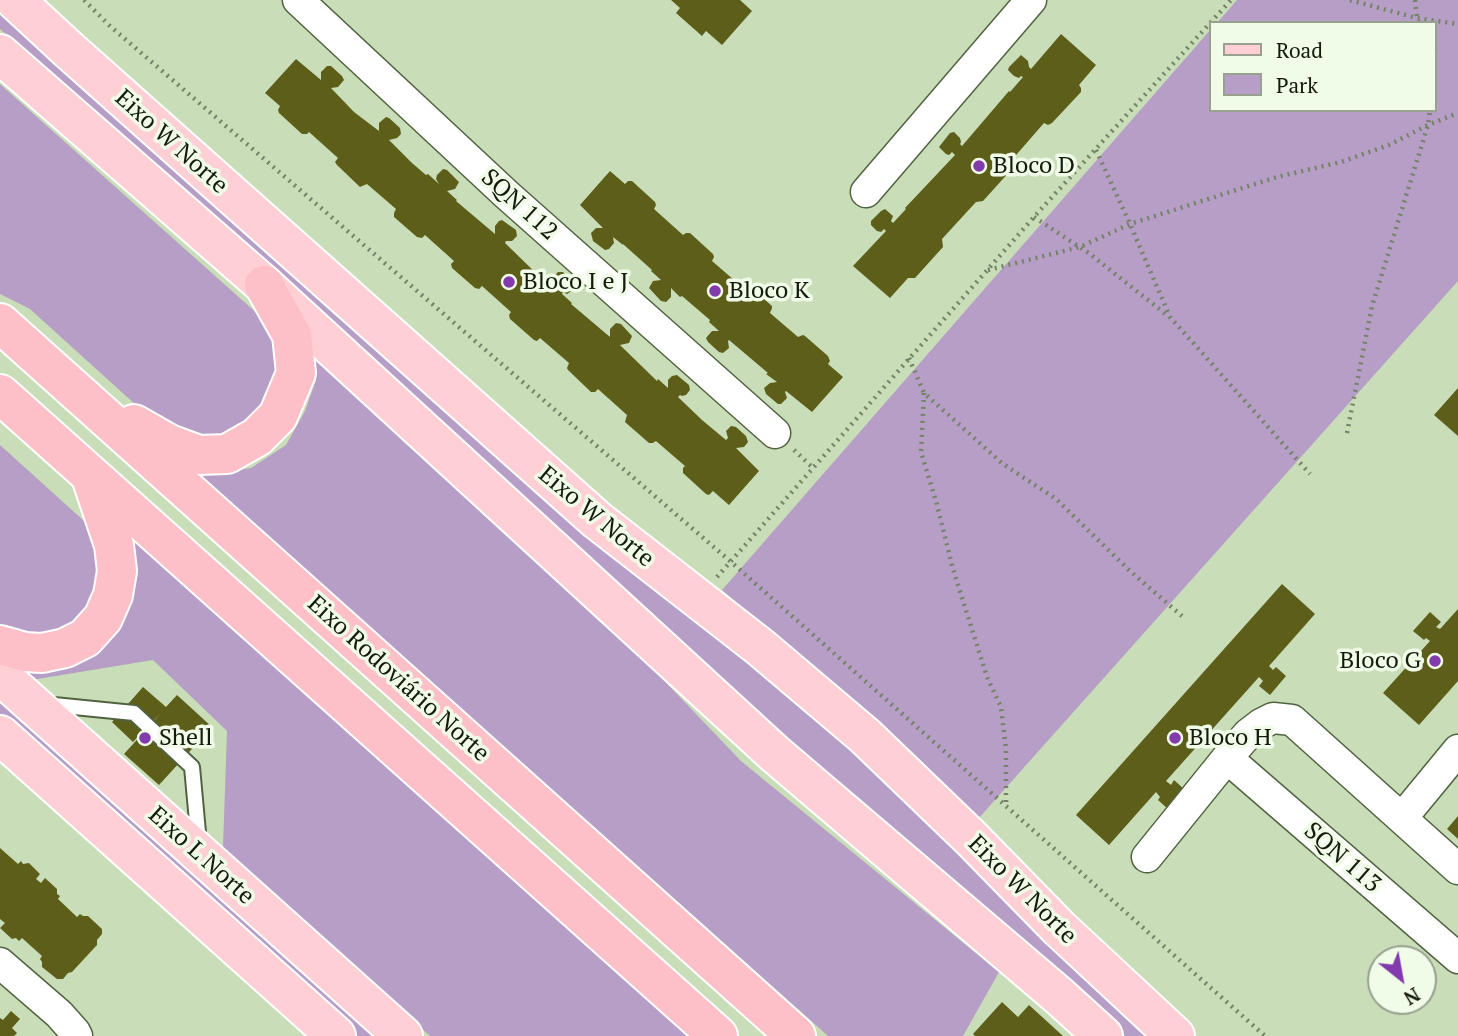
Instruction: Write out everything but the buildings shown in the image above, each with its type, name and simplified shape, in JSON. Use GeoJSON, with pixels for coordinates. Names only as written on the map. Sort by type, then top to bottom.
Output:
{"type":"FeatureCollection","features":[{"type":"Feature","properties":{"kind":"highway"},"geometry":{"type":"LineString","coordinates":[[72,387],[169,444],[200,455],[227,454],[257,438],[278,416],[296,373],[292,335],[264,285]]}},
{"type":"Feature","properties":{"kind":"highway","name":"Eixo Rodoviário Norte"},"geometry":{"type":"LineString","coordinates":[[0,323],[796,1036]]}},
{"type":"Feature","properties":{"kind":"highway"},"geometry":{"type":"LineString","coordinates":[[0,394],[718,1036]]}},
{"type":"Feature","properties":{"kind":"highway"},"geometry":{"type":"LineString","coordinates":[[0,645],[25,652],[42,653],[65,648],[85,638],[103,618],[113,595],[117,570],[114,545],[91,475]]}},
{"type":"Feature","properties":{"kind":"main road","name":"Eixo W Norte"},"geometry":{"type":"LineString","coordinates":[[15,0],[587,512],[760,647],[865,736],[1059,928],[1175,1036]]}},
{"type":"Feature","properties":{"kind":"main road"},"geometry":{"type":"LineString","coordinates":[[51,0],[69,50]]}},
{"type":"Feature","properties":{"kind":"main road","name":"Eixo W Norte"},"geometry":{"type":"LineString","coordinates":[[0,54],[264,285],[775,754],[1103,1036]]}},
{"type":"Feature","properties":{"kind":"main road","name":"Eixo L Norte"},"geometry":{"type":"LineString","coordinates":[[0,675],[403,1036]]}},
{"type":"Feature","properties":{"kind":"main road","name":"Eixo L Norte"},"geometry":{"type":"LineString","coordinates":[[0,736],[336,1036]]}},
{"type":"Feature","properties":{"kind":"street","name":"SQN 112"},"geometry":{"type":"LineString","coordinates":[[298,0],[506,194],[775,433]]}},
{"type":"Feature","properties":{"kind":"street"},"geometry":{"type":"LineString","coordinates":[[866,192],[1031,0]]}},
{"type":"Feature","properties":{"kind":"street"},"geometry":{"type":"LineString","coordinates":[[1147,857],[1248,734],[1273,718],[1292,720],[1458,869]]}},
{"type":"Feature","properties":{"kind":"street"},"geometry":{"type":"LineString","coordinates":[[1402,818],[1458,750]]}},
{"type":"Feature","properties":{"kind":"street","name":"SQN 113"},"geometry":{"type":"LineString","coordinates":[[1227,758],[1458,958]]}},
{"type":"Feature","properties":{"kind":"street"},"geometry":{"type":"LineString","coordinates":[[0,963],[59,1014],[77,1036]]}},
{"type":"Feature","properties":{"kind":"lane"},"geometry":{"type":"LineString","coordinates":[[32,703],[134,713],[192,767],[200,855]]}},
{"type":"Feature","properties":{"kind":"path"},"geometry":{"type":"LineString","coordinates":[[84,0],[110,26],[730,561],[1265,1036]]}},
{"type":"Feature","properties":{"kind":"path"},"geometry":{"type":"LineString","coordinates":[[1212,21],[1231,0]]}},
{"type":"Feature","properties":{"kind":"path"},"geometry":{"type":"LineString","coordinates":[[1350,0],[1418,20],[1415,0]]}},
{"type":"Feature","properties":{"kind":"path"},"geometry":{"type":"LineString","coordinates":[[1437,22],[1458,24]]}},
{"type":"Feature","properties":{"kind":"path"},"geometry":{"type":"LineString","coordinates":[[698,599],[1034,217],[1210,23]]}},
{"type":"Feature","properties":{"kind":"path"},"geometry":{"type":"LineString","coordinates":[[1347,432],[1372,306],[1430,112]]}},
{"type":"Feature","properties":{"kind":"path"},"geometry":{"type":"LineString","coordinates":[[987,271],[1080,247],[1130,224],[1277,177],[1341,162],[1389,145],[1458,113]]}},
{"type":"Feature","properties":{"kind":"path"},"geometry":{"type":"LineString","coordinates":[[1096,150],[1170,317]]}},
{"type":"Feature","properties":{"kind":"path"},"geometry":{"type":"LineString","coordinates":[[1034,217],[1080,247],[1170,317],[1310,474]]}},
{"type":"Feature","properties":{"kind":"path"},"geometry":{"type":"LineString","coordinates":[[909,358],[924,393],[1003,464],[1056,499],[1130,571],[1182,616]]}},
{"type":"Feature","properties":{"kind":"path"},"geometry":{"type":"LineString","coordinates":[[924,393],[921,452],[979,653],[1001,707],[1006,749],[1006,806]]}},
{"type":"Feature","properties":{"kind":"green space"},"geometry":{"type":"Polygon","coordinates":[[[1237,0],[1458,0],[1458,281],[978,819],[722,590],[1210,30],[1210,112],[1437,112],[1437,21],[1219,21],[1237,0]]]}},
{"type":"Feature","properties":{"kind":"green space"},"geometry":{"type":"Polygon","coordinates":[[[0,6],[715,627],[948,836],[1152,1036],[1125,1036],[1044,962],[924,867],[614,581],[0,29],[0,6]]]}},
{"type":"Feature","properties":{"kind":"green space"},"geometry":{"type":"Polygon","coordinates":[[[0,84],[279,333],[275,411],[229,444],[169,435],[30,309],[0,294],[0,84]]]}},
{"type":"Feature","properties":{"kind":"green space"},"geometry":{"type":"Polygon","coordinates":[[[314,343],[632,647],[741,761],[999,972],[963,1036],[828,1036],[196,472],[225,472],[251,468],[286,445],[305,411],[316,380],[314,343]]]}},
{"type":"Feature","properties":{"kind":"green space"},"geometry":{"type":"Polygon","coordinates":[[[0,445],[83,520],[98,542],[99,591],[73,626],[39,638],[0,628],[0,445]]]}},
{"type":"Feature","properties":{"kind":"green space"},"geometry":{"type":"Polygon","coordinates":[[[125,532],[369,745],[693,1036],[430,1036],[223,847],[227,731],[153,660],[25,681],[16,664],[63,663],[125,532]]]}},
{"type":"Feature","properties":{"kind":"green space"},"geometry":{"type":"Polygon","coordinates":[[[0,694],[384,1036],[357,1036],[0,715],[0,694]]]}},
{"type":"Feature","properties":{"kind":"place","name":"Bloco D"},"geometry":{"type":"Point","coordinates":[979,166]}},
{"type":"Feature","properties":{"kind":"place","name":"Bloco I e J"},"geometry":{"type":"Point","coordinates":[509,282]}},
{"type":"Feature","properties":{"kind":"place","name":"Bloco K"},"geometry":{"type":"Point","coordinates":[715,291]}},
{"type":"Feature","properties":{"kind":"place","name":"Bloco G"},"geometry":{"type":"Point","coordinates":[1435,661]}},
{"type":"Feature","properties":{"kind":"place","name":"Shell"},"geometry":{"type":"Point","coordinates":[145,738]}},
{"type":"Feature","properties":{"kind":"place","name":"Bloco H"},"geometry":{"type":"Point","coordinates":[1175,738]}}]}
